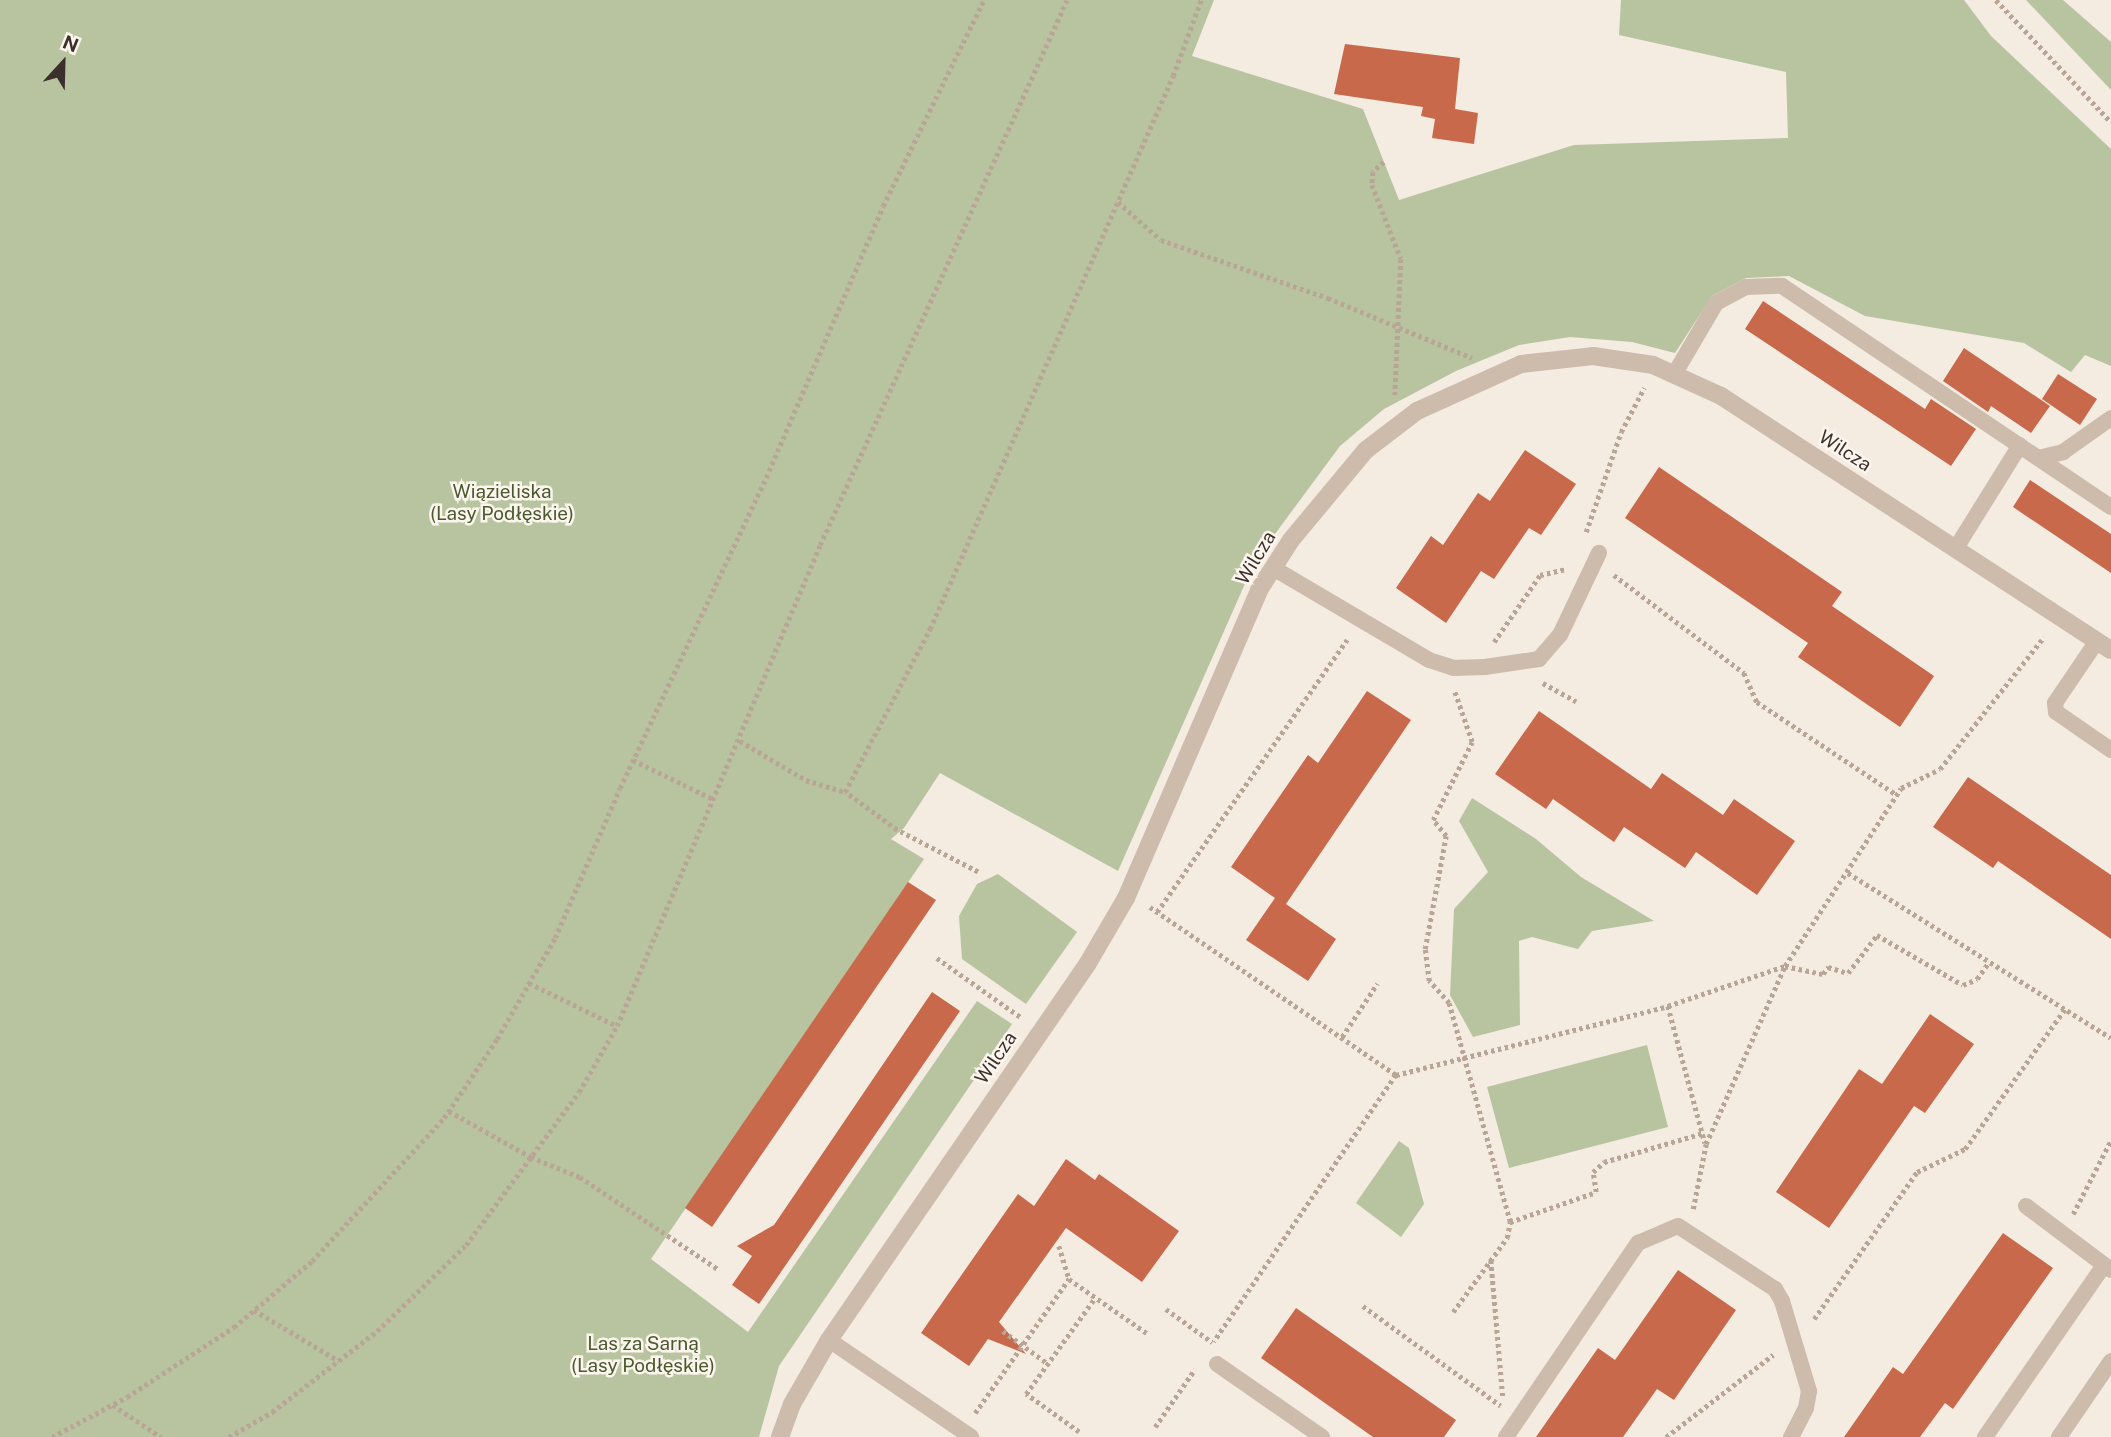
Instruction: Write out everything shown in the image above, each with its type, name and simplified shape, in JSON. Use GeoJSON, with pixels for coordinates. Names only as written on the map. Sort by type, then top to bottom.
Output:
{"type":"FeatureCollection","features":[{"type":"Feature","properties":{"kind":"street","name":"Wilcza"},"geometry":{"type":"LineString","coordinates":[[780,1437],[792,1404],[829,1340],[1041,1031],[1126,898],[1259,590],[1319,503],[1366,450],[1404,421],[1464,386],[1506,369],[1568,356],[1593,356],[1675,373],[1721,396],[2104,645]]}},
{"type":"Feature","properties":{"kind":"lane"},"geometry":{"type":"LineString","coordinates":[[1675,373],[1716,303],[1746,287],[1782,286],[2111,507]]}},
{"type":"Feature","properties":{"kind":"lane"},"geometry":{"type":"LineString","coordinates":[[2038,458],[2063,452],[2111,418]]}},
{"type":"Feature","properties":{"kind":"lane"},"geometry":{"type":"LineString","coordinates":[[1956,548],[2020,445]]}},
{"type":"Feature","properties":{"kind":"lane"},"geometry":{"type":"LineString","coordinates":[[1273,568],[1429,660],[1453,667],[1485,667],[1539,659],[1560,635],[1600,553]]}},
{"type":"Feature","properties":{"kind":"lane"},"geometry":{"type":"LineString","coordinates":[[2104,645],[2055,703],[2056,712],[2111,750]]}},
{"type":"Feature","properties":{"kind":"lane"},"geometry":{"type":"LineString","coordinates":[[1985,1437],[2107,1268],[2026,1206]]}},
{"type":"Feature","properties":{"kind":"lane"},"geometry":{"type":"LineString","coordinates":[[1506,1437],[1638,1243],[1678,1226],[1774,1289],[1794,1340],[1809,1391],[1791,1437]]}},
{"type":"Feature","properties":{"kind":"lane"},"geometry":{"type":"LineString","coordinates":[[829,1340],[967,1434]]}},
{"type":"Feature","properties":{"kind":"lane"},"geometry":{"type":"LineString","coordinates":[[2059,1437],[2111,1361]]}},
{"type":"Feature","properties":{"kind":"lane"},"geometry":{"type":"LineString","coordinates":[[1217,1364],[1322,1437]]}},
{"type":"Feature","properties":{"kind":"path"},"geometry":{"type":"LineString","coordinates":[[52,1437],[113,1405],[254,1310],[312,1261],[449,1111],[555,938],[633,760],[769,471],[883,206],[984,0]]}},
{"type":"Feature","properties":{"kind":"path"},"geometry":{"type":"LineString","coordinates":[[229,1437],[272,1412],[377,1331],[466,1245],[579,1092],[617,1026],[831,521],[1067,0]]}},
{"type":"Feature","properties":{"kind":"path"},"geometry":{"type":"LineString","coordinates":[[845,792],[930,629],[1118,202],[1201,0]]}},
{"type":"Feature","properties":{"kind":"path"},"geometry":{"type":"LineString","coordinates":[[1996,0],[2111,122]]}},
{"type":"Feature","properties":{"kind":"path"},"geometry":{"type":"LineString","coordinates":[[1384,162],[1373,172],[1372,185],[1401,259],[1403,297],[1397,331],[1395,394],[1404,421]]}},
{"type":"Feature","properties":{"kind":"path"},"geometry":{"type":"LineString","coordinates":[[1118,202],[1161,240],[1328,298],[1397,331],[1506,369]]}},
{"type":"Feature","properties":{"kind":"path"},"geometry":{"type":"LineString","coordinates":[[1581,544],[1621,432],[1647,381],[1636,379]]}},
{"type":"Feature","properties":{"kind":"path"},"geometry":{"type":"LineString","coordinates":[[1586,531],[1619,583],[1744,673],[1757,702],[1897,795]]}},
{"type":"Feature","properties":{"kind":"path"},"geometry":{"type":"LineString","coordinates":[[1489,649],[1540,575],[1572,568]]}},
{"type":"Feature","properties":{"kind":"path"},"geometry":{"type":"LineString","coordinates":[[1689,1234],[1706,1144],[1785,966],[1849,873],[1901,788],[1940,769],[2046,634],[2035,626]]}},
{"type":"Feature","properties":{"kind":"path"},"geometry":{"type":"LineString","coordinates":[[1157,912],[1354,631]]}},
{"type":"Feature","properties":{"kind":"path"},"geometry":{"type":"LineString","coordinates":[[1441,687],[1454,689],[1472,742],[1433,820],[1446,836],[1425,949],[1429,981],[1450,1003],[1510,1222],[1507,1238],[1453,1312]]}},
{"type":"Feature","properties":{"kind":"path"},"geometry":{"type":"LineString","coordinates":[[740,741],[806,780],[845,792],[897,830],[978,872]]}},
{"type":"Feature","properties":{"kind":"path"},"geometry":{"type":"LineString","coordinates":[[633,760],[715,800]]}},
{"type":"Feature","properties":{"kind":"path"},"geometry":{"type":"LineString","coordinates":[[1849,873],[2111,1038]]}},
{"type":"Feature","properties":{"kind":"path"},"geometry":{"type":"LineString","coordinates":[[1152,893],[1146,904],[1396,1075]]}},
{"type":"Feature","properties":{"kind":"path"},"geometry":{"type":"LineString","coordinates":[[1209,1349],[1396,1075],[1467,1060],[1668,1006],[1785,966],[1823,974],[1828,967],[1848,973],[1877,935],[1962,985],[1977,979],[1989,962]]}},
{"type":"Feature","properties":{"kind":"path"},"geometry":{"type":"LineString","coordinates":[[937,958],[1041,1031]]}},
{"type":"Feature","properties":{"kind":"path"},"geometry":{"type":"LineString","coordinates":[[529,983],[617,1026]]}},
{"type":"Feature","properties":{"kind":"path"},"geometry":{"type":"LineString","coordinates":[[1342,1037],[1377,984]]}},
{"type":"Feature","properties":{"kind":"path"},"geometry":{"type":"LineString","coordinates":[[1668,1006],[1706,1144]]}},
{"type":"Feature","properties":{"kind":"path"},"geometry":{"type":"LineString","coordinates":[[1666,1437],[1807,1329],[1917,1172],[1965,1149],[2065,1009]]}},
{"type":"Feature","properties":{"kind":"path"},"geometry":{"type":"LineString","coordinates":[[449,1111],[531,1157],[580,1177],[718,1269]]}},
{"type":"Feature","properties":{"kind":"path"},"geometry":{"type":"LineString","coordinates":[[1510,1222],[1596,1192],[1593,1172],[1604,1162],[1703,1133]]}},
{"type":"Feature","properties":{"kind":"path"},"geometry":{"type":"LineString","coordinates":[[2063,1234],[2111,1140]]}},
{"type":"Feature","properties":{"kind":"path"},"geometry":{"type":"LineString","coordinates":[[1059,1246],[1069,1279],[1148,1334]]}},
{"type":"Feature","properties":{"kind":"path"},"geometry":{"type":"LineString","coordinates":[[1491,1259],[1504,1408]]}},
{"type":"Feature","properties":{"kind":"path"},"geometry":{"type":"LineString","coordinates":[[967,1434],[1022,1345],[1069,1279]]}},
{"type":"Feature","properties":{"kind":"path"},"geometry":{"type":"LineString","coordinates":[[1079,1432],[1026,1394],[1095,1298]]}},
{"type":"Feature","properties":{"kind":"path"},"geometry":{"type":"LineString","coordinates":[[1363,1306],[1519,1419]]}},
{"type":"Feature","properties":{"kind":"path"},"geometry":{"type":"LineString","coordinates":[[1166,1309],[1213,1343]]}},
{"type":"Feature","properties":{"kind":"path"},"geometry":{"type":"LineString","coordinates":[[254,1310],[339,1361]]}},
{"type":"Feature","properties":{"kind":"path"},"geometry":{"type":"LineString","coordinates":[[1003,1331],[1047,1363]]}},
{"type":"Feature","properties":{"kind":"path"},"geometry":{"type":"LineString","coordinates":[[1155,1427],[1197,1366]]}},
{"type":"Feature","properties":{"kind":"path"},"geometry":{"type":"LineString","coordinates":[[113,1405],[160,1437]]}},
{"type":"Feature","properties":{"kind":"green space","name":"Wiązieliska (Lasy Podłęskie)"},"geometry":{"type":"Polygon","coordinates":[[[0,0],[1214,0],[1192,56],[1363,109],[1399,200],[1574,145],[1788,138],[1786,72],[1619,35],[1621,0],[1964,0],[1991,36],[2111,149],[2111,366],[2085,355],[2071,372],[2024,343],[1865,316],[1789,276],[1746,278],[1712,296],[1675,353],[1632,342],[1570,337],[1519,345],[1456,371],[1384,409],[1340,446],[1255,561],[1118,871],[940,773],[904,828],[891,839],[924,859],[651,1259],[748,1332],[977,1001],[1012,1024],[779,1366],[759,1437],[0,1437],[0,0]]]}},
{"type":"Feature","properties":{"kind":"green space"},"geometry":{"type":"Polygon","coordinates":[[[2026,0],[2063,0],[2111,42],[2111,90],[2026,0]]]}},
{"type":"Feature","properties":{"kind":"green space"},"geometry":{"type":"Polygon","coordinates":[[[1472,798],[1536,839],[1581,877],[1654,921],[1592,931],[1578,949],[1532,937],[1519,941],[1520,1025],[1473,1037],[1450,995],[1454,909],[1488,872],[1459,821],[1472,798]]]}},
{"type":"Feature","properties":{"kind":"green space"},"geometry":{"type":"Polygon","coordinates":[[[998,874],[1077,932],[1026,1004],[962,959],[959,916],[977,884],[998,874]]]}},
{"type":"Feature","properties":{"kind":"green space"},"geometry":{"type":"Polygon","coordinates":[[[1647,1045],[1668,1127],[1509,1168],[1487,1087],[1647,1045]]]}},
{"type":"Feature","properties":{"kind":"green space"},"geometry":{"type":"Polygon","coordinates":[[[1399,1141],[1409,1148],[1424,1204],[1401,1237],[1356,1203],[1399,1141]]]}},
{"type":"Feature","properties":{"kind":"building"},"geometry":{"type":"Polygon","coordinates":[[[1345,44],[1460,58],[1455,109],[1478,113],[1474,144],[1432,138],[1435,119],[1421,116],[1423,107],[1334,94],[1345,44]]]}},
{"type":"Feature","properties":{"kind":"building"},"geometry":{"type":"Polygon","coordinates":[[[1763,301],[1925,409],[1931,399],[1976,429],[1951,466],[1745,329],[1763,301]]]}},
{"type":"Feature","properties":{"kind":"building"},"geometry":{"type":"Polygon","coordinates":[[[1964,348],[2050,406],[2031,433],[1991,406],[1988,412],[1943,381],[1964,348]]]}},
{"type":"Feature","properties":{"kind":"building"},"geometry":{"type":"Polygon","coordinates":[[[2058,374],[2097,399],[2080,425],[2042,399],[2058,374]]]}},
{"type":"Feature","properties":{"kind":"building"},"geometry":{"type":"Polygon","coordinates":[[[1525,450],[1576,484],[1541,535],[1529,528],[1494,579],[1481,571],[1446,623],[1396,588],[1431,536],[1443,545],[1478,493],[1490,501],[1525,450]]]}},
{"type":"Feature","properties":{"kind":"building"},"geometry":{"type":"Polygon","coordinates":[[[1659,467],[1842,592],[1832,606],[1934,676],[1900,727],[1798,657],[1808,643],[1625,518],[1659,467]]]}},
{"type":"Feature","properties":{"kind":"building"},"geometry":{"type":"Polygon","coordinates":[[[2030,480],[2111,534],[2111,573],[2013,507],[2030,480]]]}},
{"type":"Feature","properties":{"kind":"building"},"geometry":{"type":"Polygon","coordinates":[[[1367,691],[1411,720],[1286,904],[1336,939],[1308,981],[1246,940],[1275,898],[1231,867],[1308,755],[1318,763],[1367,691]]]}},
{"type":"Feature","properties":{"kind":"building"},"geometry":{"type":"Polygon","coordinates":[[[1539,711],[1651,789],[1662,773],[1723,815],[1734,799],[1795,841],[1757,895],[1696,852],[1685,868],[1624,827],[1614,842],[1553,799],[1546,809],[1495,774],[1539,711]]]}},
{"type":"Feature","properties":{"kind":"building"},"geometry":{"type":"Polygon","coordinates":[[[1968,777],[2111,875],[2111,939],[1998,861],[1993,868],[1933,827],[1968,777]]]}},
{"type":"Feature","properties":{"kind":"building"},"geometry":{"type":"Polygon","coordinates":[[[908,882],[936,900],[712,1227],[685,1208],[908,882]]]}},
{"type":"Feature","properties":{"kind":"building"},"geometry":{"type":"Polygon","coordinates":[[[932,992],[960,1011],[759,1304],[732,1285],[752,1256],[737,1246],[774,1225],[932,992]]]}},
{"type":"Feature","properties":{"kind":"building"},"geometry":{"type":"Polygon","coordinates":[[[1930,1014],[1974,1044],[1925,1113],[1914,1106],[1829,1228],[1776,1192],[1859,1069],[1882,1084],[1930,1014]]]}},
{"type":"Feature","properties":{"kind":"building"},"geometry":{"type":"Polygon","coordinates":[[[1066,1159],[1095,1180],[1099,1174],[1179,1231],[1142,1282],[1066,1228],[999,1322],[1026,1354],[988,1339],[969,1366],[921,1333],[1018,1194],[1034,1206],[1066,1159]]]}},
{"type":"Feature","properties":{"kind":"building"},"geometry":{"type":"Polygon","coordinates":[[[2003,1233],[2053,1268],[1953,1409],[1945,1403],[1920,1437],[1844,1437],[1893,1367],[1903,1374],[2003,1233]]]}},
{"type":"Feature","properties":{"kind":"building"},"geometry":{"type":"Polygon","coordinates":[[[1678,1270],[1736,1310],[1674,1400],[1657,1389],[1623,1437],[1536,1437],[1598,1348],[1615,1360],[1678,1270]]]}},
{"type":"Feature","properties":{"kind":"building"},"geometry":{"type":"Polygon","coordinates":[[[1296,1308],[1456,1420],[1444,1437],[1373,1437],[1261,1358],[1296,1308]]]}},
{"type":"Feature","properties":{"kind":"park label","name":"Las za Sarną (Lasy Podłęskie)"},"geometry":{"type":"Point","coordinates":[643,1355]}}]}
